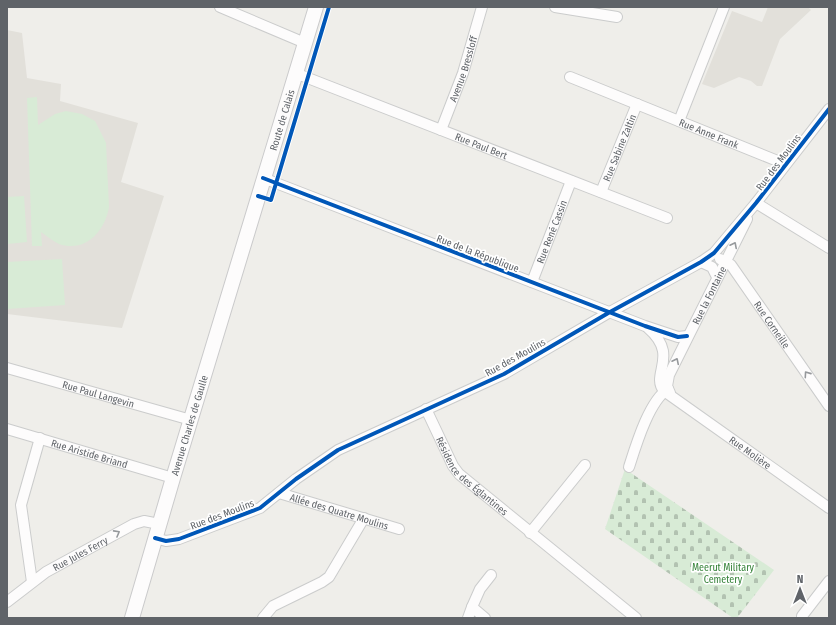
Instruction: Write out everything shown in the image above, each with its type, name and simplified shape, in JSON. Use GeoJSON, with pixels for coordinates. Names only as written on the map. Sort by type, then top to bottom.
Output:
{"type":"FeatureCollection","features":[{"type":"Feature","properties":{"kind":"main road","name":"Route de Calais"},"geometry":{"type":"LineString","coordinates":[[248,234],[263,178],[316,7]]}},
{"type":"Feature","properties":{"kind":"main road","name":"Avenue Charles de Gaulle"},"geometry":{"type":"LineString","coordinates":[[132,618],[159,524],[248,234]]}},
{"type":"Feature","properties":{"kind":"street"},"geometry":{"type":"LineString","coordinates":[[220,7],[305,43]]}},
{"type":"Feature","properties":{"kind":"street","name":"Avenue Bressloff"},"geometry":{"type":"LineString","coordinates":[[441,130],[463,73],[482,7]]}},
{"type":"Feature","properties":{"kind":"street"},"geometry":{"type":"LineString","coordinates":[[555,7],[617,17]]}},
{"type":"Feature","properties":{"kind":"street","name":"Rue Anne Frank"},"geometry":{"type":"LineString","coordinates":[[724,7],[679,121],[785,164]]}},
{"type":"Feature","properties":{"kind":"street","name":"Rue Paul Bert"},"geometry":{"type":"LineString","coordinates":[[295,73],[667,218]]}},
{"type":"Feature","properties":{"kind":"street","name":"Rue Sabine Zaltin"},"geometry":{"type":"LineString","coordinates":[[570,77],[679,121]]}},
{"type":"Feature","properties":{"kind":"street","name":"Rue Sabine Zaltin"},"geometry":{"type":"LineString","coordinates":[[602,192],[637,104]]}},
{"type":"Feature","properties":{"kind":"street","name":"Rue des Moulins"},"geometry":{"type":"LineString","coordinates":[[155,538],[166,541],[179,539],[254,511],[322,460],[338,450],[510,371],[610,312],[704,261],[719,248],[829,109]]}},
{"type":"Feature","properties":{"kind":"street","name":"Rue de la République"},"geometry":{"type":"LineString","coordinates":[[263,178],[645,326],[678,337],[687,336]]}},
{"type":"Feature","properties":{"kind":"street","name":"Rue René Cassin"},"geometry":{"type":"LineString","coordinates":[[532,282],[571,181]]}},
{"type":"Feature","properties":{"kind":"street"},"geometry":{"type":"LineString","coordinates":[[756,203],[829,248]]}},
{"type":"Feature","properties":{"kind":"street","name":"Rue la Fontaine"},"geometry":{"type":"LineString","coordinates":[[630,467],[641,430],[659,396],[668,392],[669,375],[687,336],[756,203]]}},
{"type":"Feature","properties":{"kind":"street"},"geometry":{"type":"LineString","coordinates":[[704,261],[718,258],[726,261]]}},
{"type":"Feature","properties":{"kind":"street"},"geometry":{"type":"LineString","coordinates":[[704,261],[712,268],[717,277]]}},
{"type":"Feature","properties":{"kind":"street","name":"Rue Corneille"},"geometry":{"type":"LineString","coordinates":[[726,261],[731,265],[829,406]]}},
{"type":"Feature","properties":{"kind":"street"},"geometry":{"type":"LineString","coordinates":[[645,326],[657,338],[663,349],[664,361],[660,379],[668,392]]}},
{"type":"Feature","properties":{"kind":"street","name":"Rue Paul Langevin"},"geometry":{"type":"LineString","coordinates":[[7,368],[191,420]]}},
{"type":"Feature","properties":{"kind":"street","name":"Rue Molière"},"geometry":{"type":"LineString","coordinates":[[668,392],[829,508]]}},
{"type":"Feature","properties":{"kind":"street","name":"Résidence des Églantines"},"geometry":{"type":"LineString","coordinates":[[426,409],[453,466],[459,474],[636,618]]}},
{"type":"Feature","properties":{"kind":"street","name":"Rue Aristide Briand"},"geometry":{"type":"LineString","coordinates":[[7,429],[173,478]]}},
{"type":"Feature","properties":{"kind":"street"},"geometry":{"type":"LineString","coordinates":[[32,582],[21,504],[40,438]]}},
{"type":"Feature","properties":{"kind":"street"},"geometry":{"type":"LineString","coordinates":[[530,533],[585,464]]}},
{"type":"Feature","properties":{"kind":"street","name":"Allée des Quatre Moulins"},"geometry":{"type":"LineString","coordinates":[[279,493],[399,529]]}},
{"type":"Feature","properties":{"kind":"street"},"geometry":{"type":"LineString","coordinates":[[264,618],[273,606],[322,582],[329,576],[364,518]]}},
{"type":"Feature","properties":{"kind":"street","name":"Rue Jules Ferry"},"geometry":{"type":"LineString","coordinates":[[7,602],[32,582],[58,565],[138,522],[144,520],[159,524]]}},
{"type":"Feature","properties":{"kind":"street"},"geometry":{"type":"LineString","coordinates":[[468,618],[480,589],[491,575]]}},
{"type":"Feature","properties":{"kind":"street"},"geometry":{"type":"LineString","coordinates":[[802,616],[829,581]]}},
{"type":"Feature","properties":{"kind":"street"},"geometry":{"type":"LineString","coordinates":[[472,607],[485,618]]}},
{"type":"Feature","properties":{"kind":"shaded area"},"geometry":{"type":"Polygon","coordinates":[[[768,7],[808,7],[811,10],[780,39],[762,86],[757,86],[751,81],[739,77],[714,88],[702,84],[732,11],[762,22],[768,7]]]}},
{"type":"Feature","properties":{"kind":"shaded area"},"geometry":{"type":"Polygon","coordinates":[[[7,30],[22,33],[27,78],[61,84],[60,101],[138,123],[121,182],[164,196],[122,328],[7,314],[7,30]]]}},
{"type":"Feature","properties":{"kind":"green space"},"geometry":{"type":"Polygon","coordinates":[[[37,97],[38,125],[55,114],[66,111],[82,114],[95,121],[106,143],[109,207],[107,216],[99,232],[86,243],[69,246],[59,244],[41,232],[42,246],[32,246],[27,98],[37,97]]]}},
{"type":"Feature","properties":{"kind":"green space"},"geometry":{"type":"Polygon","coordinates":[[[24,196],[27,242],[7,244],[7,197],[24,196]]]}},
{"type":"Feature","properties":{"kind":"green space"},"geometry":{"type":"Polygon","coordinates":[[[62,259],[65,305],[7,309],[7,262],[62,259]]]}},
{"type":"Feature","properties":{"kind":"green space","name":"Meerut Military Cemetery"},"geometry":{"type":"Polygon","coordinates":[[[625,469],[774,570],[737,618],[733,618],[605,529],[625,469]]]}},
{"type":"Feature","properties":{"kind":"cycle path"},"geometry":{"type":"LineString","coordinates":[[258,196],[271,200],[329,7]]}},
{"type":"Feature","properties":{"kind":"cycle path"},"geometry":{"type":"LineString","coordinates":[[155,538],[166,541],[179,539],[260,508],[296,479],[338,450],[504,374],[610,312],[701,262],[714,253],[756,203],[829,109]]}},
{"type":"Feature","properties":{"kind":"cycle path"},"geometry":{"type":"LineString","coordinates":[[263,178],[645,326],[678,337],[687,336]]}}]}
